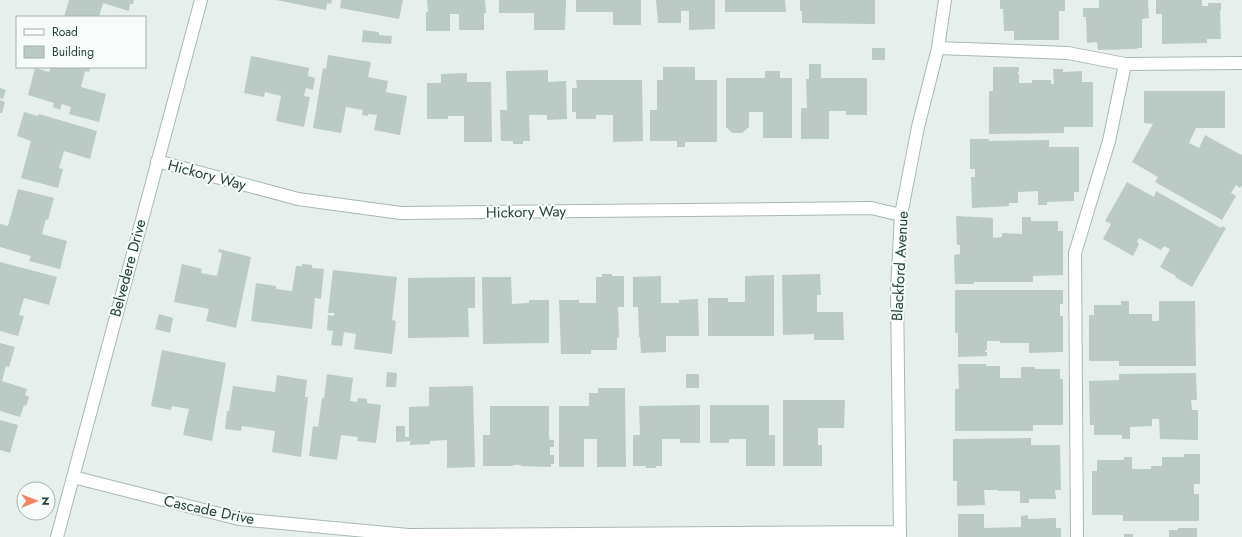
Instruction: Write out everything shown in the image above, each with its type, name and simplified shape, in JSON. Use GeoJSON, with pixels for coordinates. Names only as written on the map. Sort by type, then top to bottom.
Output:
{"type":"FeatureCollection","features":[{"type":"Feature","properties":{"kind":"street","name":"Belvedere Drive"},"geometry":{"type":"LineString","coordinates":[[57,537],[201,0]]}},
{"type":"Feature","properties":{"kind":"street","name":"Blackford Avenue"},"geometry":{"type":"LineString","coordinates":[[900,534],[897,291],[901,215],[918,127],[938,48],[945,0]]}},
{"type":"Feature","properties":{"kind":"street"},"geometry":{"type":"LineString","coordinates":[[938,48],[1068,53],[1125,64],[1242,63]]}},
{"type":"Feature","properties":{"kind":"street"},"geometry":{"type":"LineString","coordinates":[[1077,537],[1075,253],[1109,141],[1125,64]]}},
{"type":"Feature","properties":{"kind":"street","name":"Hickory Way"},"geometry":{"type":"LineString","coordinates":[[157,162],[298,199],[401,213],[871,208],[901,215]]}},
{"type":"Feature","properties":{"kind":"street","name":"Cascade Drive"},"geometry":{"type":"LineString","coordinates":[[73,477],[239,519],[408,535],[900,534]]}},
{"type":"Feature","properties":{"kind":"building"},"geometry":{"type":"Polygon","coordinates":[[[69,0],[134,0],[133,4],[130,4],[129,11],[103,3],[99,16],[64,16],[69,0]]]}},
{"type":"Feature","properties":{"kind":"building"},"geometry":{"type":"Polygon","coordinates":[[[276,0],[332,0],[331,4],[327,3],[326,10],[276,0]]]}},
{"type":"Feature","properties":{"kind":"building"},"geometry":{"type":"Polygon","coordinates":[[[341,0],[403,0],[399,19],[340,8],[341,0]]]}},
{"type":"Feature","properties":{"kind":"building"},"geometry":{"type":"Polygon","coordinates":[[[427,0],[485,0],[486,13],[484,13],[484,30],[459,30],[459,14],[450,14],[450,31],[426,31],[426,12],[428,12],[427,0]]]}},
{"type":"Feature","properties":{"kind":"building"},"geometry":{"type":"Polygon","coordinates":[[[499,0],[566,0],[565,30],[534,30],[534,13],[499,13],[499,0]]]}},
{"type":"Feature","properties":{"kind":"building"},"geometry":{"type":"Polygon","coordinates":[[[576,0],[641,0],[641,25],[613,25],[613,12],[576,12],[576,0]]]}},
{"type":"Feature","properties":{"kind":"building"},"geometry":{"type":"Polygon","coordinates":[[[656,0],[715,0],[715,29],[689,30],[689,11],[681,11],[681,23],[658,23],[656,0]]]}},
{"type":"Feature","properties":{"kind":"building"},"geometry":{"type":"Polygon","coordinates":[[[725,0],[785,0],[786,12],[725,12],[725,0]]]}},
{"type":"Feature","properties":{"kind":"building"},"geometry":{"type":"Polygon","coordinates":[[[800,0],[875,0],[875,24],[802,23],[800,0]]]}},
{"type":"Feature","properties":{"kind":"building"},"geometry":{"type":"Polygon","coordinates":[[[1000,0],[1065,0],[1065,11],[1059,11],[1059,40],[1014,40],[1014,31],[1004,31],[1003,9],[1000,9],[1000,0]]]}},
{"type":"Feature","properties":{"kind":"building"},"geometry":{"type":"Polygon","coordinates":[[[1099,0],[1148,0],[1149,18],[1142,19],[1142,48],[1098,50],[1097,42],[1087,43],[1086,17],[1083,17],[1083,8],[1099,8],[1099,0]]]}},
{"type":"Feature","properties":{"kind":"building"},"geometry":{"type":"Polygon","coordinates":[[[1156,0],[1202,0],[1202,6],[1208,6],[1208,3],[1221,3],[1221,39],[1207,39],[1207,43],[1162,44],[1162,14],[1156,14],[1156,0]]]}},
{"type":"Feature","properties":{"kind":"building"},"geometry":{"type":"Polygon","coordinates":[[[363,30],[379,32],[379,35],[392,36],[391,44],[362,42],[363,30]]]}},
{"type":"Feature","properties":{"kind":"building"},"geometry":{"type":"Polygon","coordinates":[[[872,48],[885,48],[885,60],[872,60],[872,48]]]}},
{"type":"Feature","properties":{"kind":"building"},"geometry":{"type":"Polygon","coordinates":[[[328,55],[371,62],[368,77],[388,81],[386,92],[407,96],[400,135],[374,130],[377,115],[362,115],[363,110],[346,107],[341,133],[313,128],[323,68],[326,69],[328,55]]]}},
{"type":"Feature","properties":{"kind":"building"},"geometry":{"type":"Polygon","coordinates":[[[251,56],[309,68],[308,76],[315,78],[313,90],[306,88],[304,96],[310,97],[304,127],[276,121],[281,96],[265,92],[264,97],[244,93],[251,56]]]}},
{"type":"Feature","properties":{"kind":"building"},"geometry":{"type":"Polygon","coordinates":[[[809,64],[821,64],[821,78],[867,78],[867,115],[846,115],[846,111],[829,111],[829,139],[801,139],[801,108],[807,108],[806,79],[809,79],[809,64]]]}},
{"type":"Feature","properties":{"kind":"building"},"geometry":{"type":"Polygon","coordinates":[[[663,67],[695,67],[695,80],[717,80],[717,142],[685,142],[685,147],[677,147],[677,141],[650,141],[650,110],[657,110],[657,80],[663,80],[663,67]]]}},
{"type":"Feature","properties":{"kind":"building"},"geometry":{"type":"Polygon","coordinates":[[[993,67],[1019,67],[1019,83],[1032,83],[1032,80],[1051,80],[1051,84],[1054,84],[1053,69],[1063,69],[1063,72],[1082,71],[1082,82],[1093,82],[1093,127],[1064,127],[1064,133],[989,134],[989,91],[993,91],[993,67]]]}},
{"type":"Feature","properties":{"kind":"building"},"geometry":{"type":"Polygon","coordinates":[[[35,68],[49,72],[51,68],[90,68],[89,72],[85,71],[81,87],[106,94],[99,122],[69,114],[71,107],[62,104],[60,110],[53,107],[54,103],[28,95],[35,68]]]}},
{"type":"Feature","properties":{"kind":"building"},"geometry":{"type":"Polygon","coordinates":[[[548,70],[548,82],[566,81],[567,119],[547,120],[547,115],[529,115],[530,141],[523,141],[523,144],[513,144],[513,141],[501,141],[500,110],[507,110],[506,71],[548,70]]]}},
{"type":"Feature","properties":{"kind":"building"},"geometry":{"type":"Polygon","coordinates":[[[765,71],[780,71],[780,78],[792,78],[792,138],[763,138],[763,112],[749,112],[749,127],[742,133],[732,133],[726,127],[726,78],[765,78],[765,71]]]}},
{"type":"Feature","properties":{"kind":"building"},"geometry":{"type":"Polygon","coordinates":[[[467,73],[467,82],[491,82],[492,142],[464,142],[464,116],[448,116],[448,119],[427,119],[427,83],[441,83],[441,74],[467,73]]]}},
{"type":"Feature","properties":{"kind":"building"},"geometry":{"type":"Polygon","coordinates":[[[576,80],[642,80],[643,141],[613,142],[613,115],[596,115],[596,119],[576,119],[576,112],[572,112],[572,88],[577,88],[576,80]]]}},
{"type":"Feature","properties":{"kind":"building"},"geometry":{"type":"Polygon","coordinates":[[[0,88],[6,90],[3,99],[0,98],[0,88]]]}},
{"type":"Feature","properties":{"kind":"building"},"geometry":{"type":"Polygon","coordinates":[[[1144,91],[1225,91],[1225,128],[1196,128],[1189,143],[1199,148],[1205,135],[1241,155],[1242,154],[1242,185],[1240,188],[1236,185],[1231,193],[1236,196],[1222,220],[1155,182],[1158,177],[1132,162],[1153,124],[1144,123],[1144,91]]]}},
{"type":"Feature","properties":{"kind":"building"},"geometry":{"type":"Polygon","coordinates":[[[0,100],[5,102],[2,113],[0,113],[0,100]]]}},
{"type":"Feature","properties":{"kind":"building"},"geometry":{"type":"Polygon","coordinates":[[[24,112],[38,116],[39,114],[97,131],[90,159],[64,151],[59,168],[63,169],[58,188],[21,178],[31,141],[17,136],[24,112]]]}},
{"type":"Feature","properties":{"kind":"building"},"geometry":{"type":"Polygon","coordinates":[[[970,139],[989,139],[989,141],[1049,140],[1049,147],[1079,147],[1079,192],[1074,192],[1074,201],[1047,202],[1047,205],[1038,205],[1038,191],[1018,192],[1018,203],[1009,203],[1009,206],[972,208],[971,177],[975,177],[975,169],[970,169],[970,139]]]}},
{"type":"Feature","properties":{"kind":"building"},"geometry":{"type":"Polygon","coordinates":[[[1127,182],[1154,197],[1156,191],[1221,228],[1222,226],[1226,228],[1192,287],[1160,267],[1170,249],[1164,246],[1161,250],[1139,238],[1137,242],[1139,244],[1133,256],[1103,239],[1111,224],[1105,221],[1127,182]]]}},
{"type":"Feature","properties":{"kind":"building"},"geometry":{"type":"Polygon","coordinates":[[[18,189],[54,198],[48,220],[46,219],[42,234],[67,241],[60,269],[29,261],[31,256],[0,247],[0,224],[8,226],[18,189]]]}},
{"type":"Feature","properties":{"kind":"building"},"geometry":{"type":"Polygon","coordinates":[[[956,216],[993,218],[993,238],[1002,237],[1002,233],[1022,234],[1022,217],[1031,217],[1031,221],[1058,221],[1058,231],[1063,231],[1063,275],[1033,276],[1033,282],[974,282],[974,284],[955,284],[954,255],[960,254],[960,245],[957,245],[956,216]]]}},
{"type":"Feature","properties":{"kind":"building"},"geometry":{"type":"Polygon","coordinates":[[[219,249],[251,257],[236,328],[206,321],[209,309],[174,302],[182,264],[202,269],[201,273],[217,276],[222,253],[218,252],[219,249]]]}},
{"type":"Feature","properties":{"kind":"building"},"geometry":{"type":"Polygon","coordinates":[[[0,262],[57,277],[49,305],[24,298],[19,315],[24,316],[18,336],[0,331],[0,262]]]}},
{"type":"Feature","properties":{"kind":"building"},"geometry":{"type":"Polygon","coordinates":[[[302,264],[312,265],[312,268],[324,269],[321,299],[315,298],[312,329],[251,321],[256,283],[276,286],[276,289],[292,291],[296,266],[302,266],[302,264]]]}},
{"type":"Feature","properties":{"kind":"building"},"geometry":{"type":"Polygon","coordinates":[[[333,270],[397,277],[392,320],[396,321],[392,354],[354,349],[356,334],[344,332],[342,346],[331,345],[333,331],[327,330],[328,315],[334,316],[334,313],[328,313],[333,270]]]}},
{"type":"Feature","properties":{"kind":"building"},"geometry":{"type":"Polygon","coordinates":[[[602,274],[624,276],[624,307],[618,307],[619,338],[617,338],[617,350],[591,350],[591,354],[561,354],[559,300],[579,300],[579,303],[596,303],[596,277],[602,277],[602,274]]]}},
{"type":"Feature","properties":{"kind":"building"},"geometry":{"type":"Polygon","coordinates":[[[820,274],[821,295],[817,295],[817,312],[843,312],[844,340],[814,340],[814,334],[783,335],[782,275],[820,274]]]}},
{"type":"Feature","properties":{"kind":"building"},"geometry":{"type":"Polygon","coordinates":[[[774,275],[774,336],[708,336],[708,298],[728,298],[728,302],[745,302],[745,276],[774,275]]]}},
{"type":"Feature","properties":{"kind":"building"},"geometry":{"type":"Polygon","coordinates":[[[661,276],[661,303],[679,303],[679,300],[698,299],[699,336],[666,336],[666,352],[641,353],[638,307],[633,307],[633,277],[661,276]]]}},
{"type":"Feature","properties":{"kind":"building"},"geometry":{"type":"Polygon","coordinates":[[[475,277],[475,308],[468,308],[469,337],[408,338],[408,278],[475,277]]]}},
{"type":"Feature","properties":{"kind":"building"},"geometry":{"type":"Polygon","coordinates":[[[482,277],[511,277],[512,304],[529,303],[529,300],[549,300],[549,343],[483,344],[482,277]]]}},
{"type":"Feature","properties":{"kind":"building"},"geometry":{"type":"Polygon","coordinates":[[[955,290],[1063,290],[1063,304],[1060,304],[1060,316],[1063,316],[1063,352],[1029,353],[1029,343],[1000,343],[1000,341],[987,341],[987,350],[985,350],[985,352],[987,352],[987,356],[958,357],[958,333],[955,333],[955,290]]]}},
{"type":"Feature","properties":{"kind":"building"},"geometry":{"type":"Polygon","coordinates":[[[1121,301],[1129,301],[1129,314],[1152,314],[1152,321],[1159,321],[1159,301],[1195,301],[1196,366],[1119,366],[1119,361],[1089,361],[1089,315],[1094,315],[1094,305],[1121,305],[1121,301]]]}},
{"type":"Feature","properties":{"kind":"building"},"geometry":{"type":"Polygon","coordinates":[[[159,314],[173,318],[170,333],[155,329],[159,314]]]}},
{"type":"Feature","properties":{"kind":"building"},"geometry":{"type":"Polygon","coordinates":[[[0,343],[15,347],[9,367],[6,366],[2,381],[27,389],[25,395],[29,397],[26,406],[24,405],[20,417],[0,411],[0,343]]]}},
{"type":"Feature","properties":{"kind":"building"},"geometry":{"type":"Polygon","coordinates":[[[162,350],[226,363],[212,441],[183,435],[189,409],[172,406],[171,410],[151,406],[162,350]]]}},
{"type":"Feature","properties":{"kind":"building"},"geometry":{"type":"Polygon","coordinates":[[[958,364],[986,364],[986,366],[1000,366],[1000,378],[1021,378],[1021,367],[1035,367],[1035,369],[1060,369],[1060,379],[1063,379],[1063,425],[1033,425],[1033,431],[955,431],[955,389],[959,389],[958,364]]]}},
{"type":"Feature","properties":{"kind":"building"},"geometry":{"type":"Polygon","coordinates":[[[387,372],[397,373],[396,387],[386,387],[387,372]]]}},
{"type":"Feature","properties":{"kind":"building"},"geometry":{"type":"Polygon","coordinates":[[[1196,373],[1197,400],[1191,400],[1192,410],[1198,410],[1198,440],[1160,439],[1159,419],[1152,419],[1152,426],[1130,427],[1130,439],[1122,439],[1122,435],[1094,435],[1094,425],[1090,425],[1089,381],[1119,380],[1119,374],[1196,373]]]}},
{"type":"Feature","properties":{"kind":"building"},"geometry":{"type":"Polygon","coordinates":[[[327,374],[353,378],[350,401],[357,402],[358,398],[367,399],[367,403],[381,405],[376,443],[357,441],[358,437],[341,435],[337,460],[309,456],[313,426],[318,427],[327,374]]]}},
{"type":"Feature","properties":{"kind":"building"},"geometry":{"type":"Polygon","coordinates":[[[686,374],[699,374],[699,388],[686,388],[686,374]]]}},
{"type":"Feature","properties":{"kind":"building"},"geometry":{"type":"Polygon","coordinates":[[[277,375],[307,380],[305,397],[308,397],[301,457],[272,452],[275,431],[242,426],[241,431],[225,429],[227,411],[229,411],[233,386],[275,392],[277,375]]]}},
{"type":"Feature","properties":{"kind":"building"},"geometry":{"type":"Polygon","coordinates":[[[473,386],[475,467],[447,468],[447,440],[430,441],[430,444],[410,445],[410,441],[396,442],[396,426],[405,426],[405,437],[409,437],[409,407],[429,406],[429,387],[473,386]]]}},
{"type":"Feature","properties":{"kind":"building"},"geometry":{"type":"Polygon","coordinates":[[[598,388],[625,388],[626,467],[597,467],[597,439],[584,439],[584,467],[559,467],[559,406],[589,406],[589,393],[598,393],[598,388]]]}},
{"type":"Feature","properties":{"kind":"building"},"geometry":{"type":"Polygon","coordinates":[[[783,400],[845,400],[844,428],[818,428],[818,445],[822,445],[822,466],[783,466],[783,400]]]}},
{"type":"Feature","properties":{"kind":"building"},"geometry":{"type":"Polygon","coordinates":[[[700,405],[700,443],[680,443],[680,439],[662,439],[662,466],[656,466],[656,468],[646,468],[646,466],[633,466],[633,435],[640,435],[639,406],[700,405]]]}},
{"type":"Feature","properties":{"kind":"building"},"geometry":{"type":"Polygon","coordinates":[[[710,405],[769,405],[769,435],[775,435],[775,466],[746,466],[746,439],[729,439],[729,443],[710,443],[710,405]]]}},
{"type":"Feature","properties":{"kind":"building"},"geometry":{"type":"Polygon","coordinates":[[[490,406],[549,406],[549,437],[550,440],[554,440],[554,447],[550,447],[550,455],[554,455],[554,464],[551,464],[551,467],[521,465],[483,466],[483,435],[490,435],[490,406]]]}},
{"type":"Feature","properties":{"kind":"building"},"geometry":{"type":"Polygon","coordinates":[[[0,420],[18,425],[10,453],[0,450],[0,420]]]}},
{"type":"Feature","properties":{"kind":"building"},"geometry":{"type":"Polygon","coordinates":[[[1031,438],[1031,445],[1060,445],[1061,490],[1055,490],[1056,499],[1029,499],[1029,503],[1020,503],[1020,491],[984,490],[985,505],[957,506],[957,481],[953,481],[953,439],[1031,438]]]}},
{"type":"Feature","properties":{"kind":"building"},"geometry":{"type":"Polygon","coordinates":[[[1184,454],[1200,454],[1200,484],[1194,484],[1194,494],[1199,494],[1199,521],[1123,521],[1123,515],[1092,515],[1092,471],[1097,471],[1097,460],[1124,460],[1124,457],[1132,457],[1132,469],[1151,469],[1151,466],[1162,466],[1162,457],[1184,457],[1184,454]]]}},
{"type":"Feature","properties":{"kind":"building"},"geometry":{"type":"Polygon","coordinates":[[[958,514],[984,514],[984,528],[1021,527],[1021,516],[1028,515],[1028,519],[1056,518],[1056,528],[1061,528],[1061,537],[958,537],[958,514]]]}},
{"type":"Feature","properties":{"kind":"building"},"geometry":{"type":"Polygon","coordinates":[[[1178,528],[1197,528],[1197,537],[1169,537],[1169,530],[1178,530],[1178,528]]]}},
{"type":"Feature","properties":{"kind":"building"},"geometry":{"type":"Polygon","coordinates":[[[1124,534],[1133,534],[1133,537],[1124,537],[1124,534]]]}}]}
